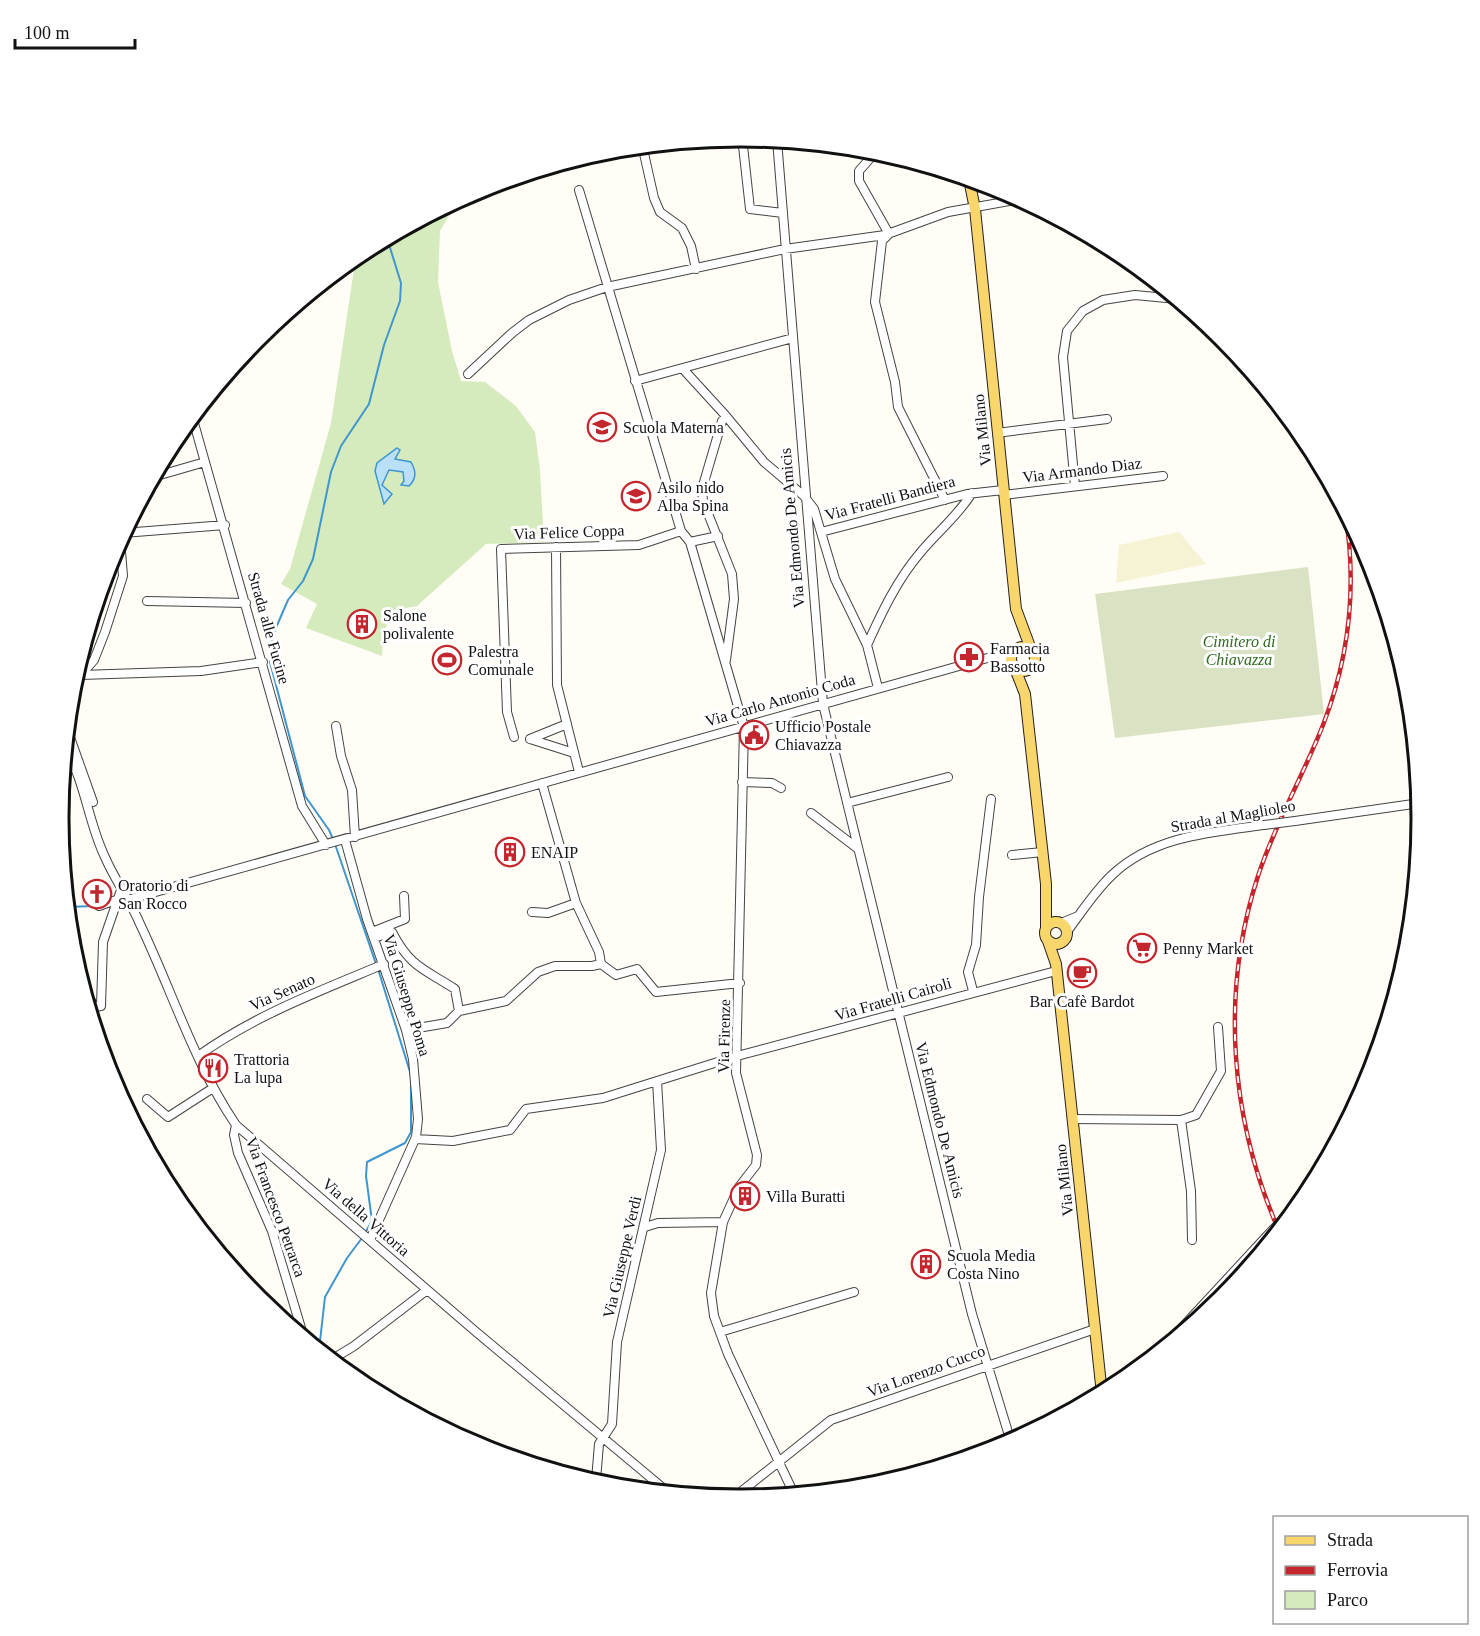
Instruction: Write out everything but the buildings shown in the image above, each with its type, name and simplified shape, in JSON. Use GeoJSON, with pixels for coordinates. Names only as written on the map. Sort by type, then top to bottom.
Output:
{"type":"FeatureCollection","features":[{"type":"Feature","properties":{"kind":"main road","name":"Via Milano"},"geometry":{"type":"LineString","coordinates":[[971,189],[975,206],[1016,609],[1035,663],[1030,669],[1025,690]]}},
{"type":"Feature","properties":{"kind":"main road","name":"Via Milano"},"geometry":{"type":"LineString","coordinates":[[975,206],[976,190]]}},
{"type":"Feature","properties":{"kind":"main road"},"geometry":{"type":"LineString","coordinates":[[1016,609],[1018,649],[1012,658],[1013,665],[1022,671],[1030,669]]}},
{"type":"Feature","properties":{"kind":"main road"},"geometry":{"type":"LineString","coordinates":[[1018,649],[1032,652]]}},
{"type":"Feature","properties":{"kind":"main road","name":"Via Milano"},"geometry":{"type":"LineString","coordinates":[[1013,665],[1025,690],[1046,884],[1046,928],[1056,967],[1101,1383]]}},
{"type":"Feature","properties":{"kind":"main road","name":"Via Milano"},"geometry":{"type":"LineString","coordinates":[[1046,884],[1061,930],[1056,967]]}},
{"type":"Feature","properties":{"kind":"main road"},"geometry":{"type":"LineString","coordinates":[[1046,928],[1061,930]]}},
{"type":"Feature","properties":{"kind":"main road"},"geometry":{"type":"LineString","coordinates":[[1048,941],[1061,930]]}},
{"type":"Feature","properties":{"kind":"street"},"geometry":{"type":"LineString","coordinates":[[743,147],[750,209],[783,213]]}},
{"type":"Feature","properties":{"kind":"street","name":"Via Edmondo De Amicis"},"geometry":{"type":"LineString","coordinates":[[778,148],[794,338],[804,496],[823,704],[898,1013],[988,1365],[1008,1433]]}},
{"type":"Feature","properties":{"kind":"street"},"geometry":{"type":"LineString","coordinates":[[645,154],[660,212],[682,228],[692,246],[696,269]]}},
{"type":"Feature","properties":{"kind":"street"},"geometry":{"type":"LineString","coordinates":[[868,160],[859,171],[859,181],[889,234]]}},
{"type":"Feature","properties":{"kind":"street"},"geometry":{"type":"LineString","coordinates":[[579,190],[681,531],[690,542],[744,727]]}},
{"type":"Feature","properties":{"kind":"street"},"geometry":{"type":"LineString","coordinates":[[468,374],[529,320],[568,300],[606,286],[785,249],[889,234],[948,212],[1004,201]]}},
{"type":"Feature","properties":{"kind":"street"},"geometry":{"type":"LineString","coordinates":[[889,234],[882,241],[875,302],[901,418],[945,500]]}},
{"type":"Feature","properties":{"kind":"street"},"geometry":{"type":"LineString","coordinates":[[1075,486],[1063,357],[1067,330],[1083,311],[1103,300],[1135,295],[1162,298]]}},
{"type":"Feature","properties":{"kind":"street"},"geometry":{"type":"LineString","coordinates":[[635,381],[794,338]]}},
{"type":"Feature","properties":{"kind":"street"},"geometry":{"type":"LineString","coordinates":[[683,369],[764,462],[804,496],[814,509],[835,579],[867,645],[878,688]]}},
{"type":"Feature","properties":{"kind":"street"},"geometry":{"type":"LineString","coordinates":[[726,416],[722,421],[702,489],[704,501],[732,574],[734,599],[726,664]]}},
{"type":"Feature","properties":{"kind":"street"},"geometry":{"type":"LineString","coordinates":[[997,433],[1107,419]]}},
{"type":"Feature","properties":{"kind":"street","name":"Strada alle Fucine"},"geometry":{"type":"LineString","coordinates":[[195,427],[225,525],[303,806],[326,845]]}},
{"type":"Feature","properties":{"kind":"street"},"geometry":{"type":"LineString","coordinates":[[164,474],[205,462]]}},
{"type":"Feature","properties":{"kind":"street","name":"Via Armando Diaz"},"geometry":{"type":"LineString","coordinates":[[1003,492],[1163,476]]}},
{"type":"Feature","properties":{"kind":"street","name":"Via Fratelli Bandiera"},"geometry":{"type":"LineString","coordinates":[[821,532],[972,493],[1003,492]]}},
{"type":"Feature","properties":{"kind":"street"},"geometry":{"type":"LineString","coordinates":[[867,645],[900,581],[920,552],[962,508],[972,493]]}},
{"type":"Feature","properties":{"kind":"street"},"geometry":{"type":"LineString","coordinates":[[133,532],[225,525]]}},
{"type":"Feature","properties":{"kind":"street","name":"Via Felice Coppa"},"geometry":{"type":"LineString","coordinates":[[514,738],[507,712],[501,549],[639,545],[681,531]]}},
{"type":"Feature","properties":{"kind":"street"},"geometry":{"type":"LineString","coordinates":[[690,542],[718,536]]}},
{"type":"Feature","properties":{"kind":"street"},"geometry":{"type":"LineString","coordinates":[[556,547],[557,685],[579,772]]}},
{"type":"Feature","properties":{"kind":"street"},"geometry":{"type":"LineString","coordinates":[[86,669],[94,660],[123,576],[122,558]]}},
{"type":"Feature","properties":{"kind":"street"},"geometry":{"type":"LineString","coordinates":[[147,601],[246,603]]}},
{"type":"Feature","properties":{"kind":"street","name":"Via Carlo Antonio Coda"},"geometry":{"type":"LineString","coordinates":[[127,900],[1018,649]]}},
{"type":"Feature","properties":{"kind":"street","name":"Via Carlo Antonio Coda"},"geometry":{"type":"LineString","coordinates":[[989,658],[1003,658],[1013,665]]}},
{"type":"Feature","properties":{"kind":"street"},"geometry":{"type":"LineString","coordinates":[[85,675],[201,671],[263,662]]}},
{"type":"Feature","properties":{"kind":"street"},"geometry":{"type":"LineString","coordinates":[[567,724],[530,739],[574,753]]}},
{"type":"Feature","properties":{"kind":"street"},"geometry":{"type":"LineString","coordinates":[[336,726],[341,756],[352,790],[355,837]]}},
{"type":"Feature","properties":{"kind":"street","name":"Via Firenze"},"geometry":{"type":"LineString","coordinates":[[744,727],[737,1056],[738,1083],[757,1155],[756,1165],[739,1187],[723,1222],[711,1293],[714,1316],[746,1396],[791,1487]]}},
{"type":"Feature","properties":{"kind":"street"},"geometry":{"type":"LineString","coordinates":[[73,746],[91,795],[99,828],[98,836]]}},
{"type":"Feature","properties":{"kind":"street"},"geometry":{"type":"LineString","coordinates":[[71,764],[98,836]]}},
{"type":"Feature","properties":{"kind":"street"},"geometry":{"type":"LineString","coordinates":[[847,803],[948,777]]}},
{"type":"Feature","properties":{"kind":"street"},"geometry":{"type":"LineString","coordinates":[[742,782],[772,783],[781,788]]}},
{"type":"Feature","properties":{"kind":"street"},"geometry":{"type":"LineString","coordinates":[[542,783],[576,903],[599,951],[601,964],[616,975],[637,969],[656,992],[740,983]]}},
{"type":"Feature","properties":{"kind":"street"},"geometry":{"type":"LineString","coordinates":[[973,991],[968,972],[976,945],[979,897],[991,799]]}},
{"type":"Feature","properties":{"kind":"street","name":"Strada al Maglioleo"},"geometry":{"type":"LineString","coordinates":[[1061,930],[1079,916],[1114,873],[1155,848],[1183,837],[1411,804]]}},
{"type":"Feature","properties":{"kind":"street"},"geometry":{"type":"LineString","coordinates":[[811,813],[857,848]]}},
{"type":"Feature","properties":{"kind":"street","name":"Via della Vittoria"},"geometry":{"type":"LineString","coordinates":[[98,836],[102,853],[140,922],[213,1088],[236,1125],[427,1290],[659,1484]]}},
{"type":"Feature","properties":{"kind":"street","name":"Via Giuseppe Poma"},"geometry":{"type":"LineString","coordinates":[[345,840],[373,935],[405,1029],[414,1071],[418,1119],[415,1139],[365,1235]]}},
{"type":"Feature","properties":{"kind":"street"},"geometry":{"type":"LineString","coordinates":[[1012,855],[1043,852]]}},
{"type":"Feature","properties":{"kind":"street"},"geometry":{"type":"LineString","coordinates":[[97,1007],[101,1006],[102,942],[121,890]]}},
{"type":"Feature","properties":{"kind":"street","name":"Via Giuseppe Poma"},"geometry":{"type":"LineString","coordinates":[[373,935],[405,919],[404,896]]}},
{"type":"Feature","properties":{"kind":"street"},"geometry":{"type":"LineString","coordinates":[[99,906],[116,900]]}},
{"type":"Feature","properties":{"kind":"street"},"geometry":{"type":"LineString","coordinates":[[532,912],[548,913],[576,903]]}},
{"type":"Feature","properties":{"kind":"street"},"geometry":{"type":"LineString","coordinates":[[373,935],[392,932],[404,954],[415,966],[455,988],[459,1011]]}},
{"type":"Feature","properties":{"kind":"street","name":"Via Senato"},"geometry":{"type":"LineString","coordinates":[[198,1056],[227,1035],[262,1016],[384,964]]}},
{"type":"Feature","properties":{"kind":"street"},"geometry":{"type":"LineString","coordinates":[[405,1029],[447,1023],[459,1011],[506,1001],[538,972],[555,966],[601,964]]}},
{"type":"Feature","properties":{"kind":"street","name":"Via Fratelli Cairoli"},"geometry":{"type":"LineString","coordinates":[[737,1056],[898,1013],[1056,967]]}},
{"type":"Feature","properties":{"kind":"street"},"geometry":{"type":"LineString","coordinates":[[1072,1119],[1181,1120],[1196,1115],[1221,1071],[1218,1027]]}},
{"type":"Feature","properties":{"kind":"street"},"geometry":{"type":"LineString","coordinates":[[415,1139],[453,1141],[510,1130],[526,1109],[603,1098],[737,1056]]}},
{"type":"Feature","properties":{"kind":"street","name":"Via Giuseppe Verdi"},"geometry":{"type":"LineString","coordinates":[[597,1473],[599,1444],[612,1424],[617,1342],[661,1150],[657,1082]]}},
{"type":"Feature","properties":{"kind":"street"},"geometry":{"type":"LineString","coordinates":[[147,1099],[168,1117],[213,1088]]}},
{"type":"Feature","properties":{"kind":"street"},"geometry":{"type":"LineString","coordinates":[[1181,1120],[1191,1191],[1192,1240]]}},
{"type":"Feature","properties":{"kind":"street","name":"Via Francesco Petrarca"},"geometry":{"type":"LineString","coordinates":[[236,1125],[234,1135],[238,1153],[272,1231],[298,1322]]}},
{"type":"Feature","properties":{"kind":"street"},"geometry":{"type":"LineString","coordinates":[[645,1227],[658,1223],[723,1222]]}},
{"type":"Feature","properties":{"kind":"street"},"geometry":{"type":"LineString","coordinates":[[339,1355],[427,1290]]}},
{"type":"Feature","properties":{"kind":"street"},"geometry":{"type":"LineString","coordinates":[[720,1332],[854,1292]]}},
{"type":"Feature","properties":{"kind":"street","name":"Via Lorenzo Cucco"},"geometry":{"type":"LineString","coordinates":[[744,1489],[831,1420],[1095,1329]]}},
{"type":"Feature","properties":{"kind":"shaded area"},"geometry":{"type":"Polygon","coordinates":[[[1179,532],[1206,564],[1116,583],[1119,545],[1179,532]]]}},
{"type":"Feature","properties":{"kind":"green space"},"geometry":{"type":"Polygon","coordinates":[[[451,212],[440,231],[438,282],[452,351],[461,381],[485,382],[516,406],[535,432],[540,470],[544,542],[486,544],[417,606],[396,610],[390,615],[383,636],[382,656],[306,628],[317,604],[281,584],[290,569],[331,423],[354,270],[405,237],[451,212]]]}},
{"type":"Feature","properties":{"kind":"green space","name":"Cimitero di Chiavazza"},"geometry":{"type":"Polygon","coordinates":[[[1308,567],[1324,714],[1115,738],[1095,594],[1308,567]]]}},
{"type":"Feature","properties":{"kind":"water"},"geometry":{"type":"Polygon","coordinates":[[[397,448],[400,450],[395,459],[411,462],[415,471],[414,477],[409,486],[401,485],[404,481],[403,472],[389,470],[382,485],[392,494],[384,504],[375,471],[377,463],[397,448]]]}},
{"type":"Feature","properties":{"kind":"waterway"},"geometry":{"type":"LineString","coordinates":[[333,839],[305,796],[270,662],[272,637],[288,600],[303,581],[313,559],[331,472],[341,446],[369,404],[384,345],[400,301],[401,283],[390,246]]}},
{"type":"Feature","properties":{"kind":"waterway"},"geometry":{"type":"LineString","coordinates":[[335,844],[376,964]]}},
{"type":"Feature","properties":{"kind":"waterway"},"geometry":{"type":"LineString","coordinates":[[75,907],[93,906]]}},
{"type":"Feature","properties":{"kind":"waterway"},"geometry":{"type":"LineString","coordinates":[[378,969],[411,1075]]}},
{"type":"Feature","properties":{"kind":"waterway"},"geometry":{"type":"LineString","coordinates":[[365,1233],[372,1221],[366,1176],[367,1162],[405,1143],[411,1132],[411,1081]]}},
{"type":"Feature","properties":{"kind":"waterway"},"geometry":{"type":"LineString","coordinates":[[320,1340],[325,1297],[347,1258],[362,1238]]}},
{"type":"Feature","properties":{"kind":"railway"},"geometry":{"type":"LineString","coordinates":[[1275,1222],[1262,1188],[1241,1100],[1236,1055],[1235,1010],[1238,965],[1246,920],[1258,876],[1323,725],[1340,673],[1349,619],[1349,536]]}},
{"type":"Feature","properties":{"kind":"place","name":"Scuola Materna"},"geometry":{"type":"Point","coordinates":[602,427]}},
{"type":"Feature","properties":{"kind":"place","name":"Asilo nido Alba Spina"},"geometry":{"type":"Point","coordinates":[636,496]}},
{"type":"Feature","properties":{"kind":"place","name":"Salone polivalente"},"geometry":{"type":"Point","coordinates":[362,624]}},
{"type":"Feature","properties":{"kind":"place","name":"Farmacia Bassotto"},"geometry":{"type":"Point","coordinates":[969,657]}},
{"type":"Feature","properties":{"kind":"place","name":"Palestra Comunale"},"geometry":{"type":"Point","coordinates":[447,660]}},
{"type":"Feature","properties":{"kind":"place","name":"Ufficio Postale Chiavazza"},"geometry":{"type":"Point","coordinates":[754,735]}},
{"type":"Feature","properties":{"kind":"place","name":"ENAIP"},"geometry":{"type":"Point","coordinates":[510,852]}},
{"type":"Feature","properties":{"kind":"place","name":"Oratorio di San Rocco"},"geometry":{"type":"Point","coordinates":[97,894]}},
{"type":"Feature","properties":{"kind":"place","name":"Penny Market"},"geometry":{"type":"Point","coordinates":[1142,948]}},
{"type":"Feature","properties":{"kind":"place","name":"Bar Cafè Bardot"},"geometry":{"type":"Point","coordinates":[1082,973]}},
{"type":"Feature","properties":{"kind":"place","name":"Trattoria La lupa"},"geometry":{"type":"Point","coordinates":[213,1068]}},
{"type":"Feature","properties":{"kind":"place","name":"Villa Buratti"},"geometry":{"type":"Point","coordinates":[745,1196]}},
{"type":"Feature","properties":{"kind":"place","name":"Scuola Media Costa Nino"},"geometry":{"type":"Point","coordinates":[926,1264]}}]}
